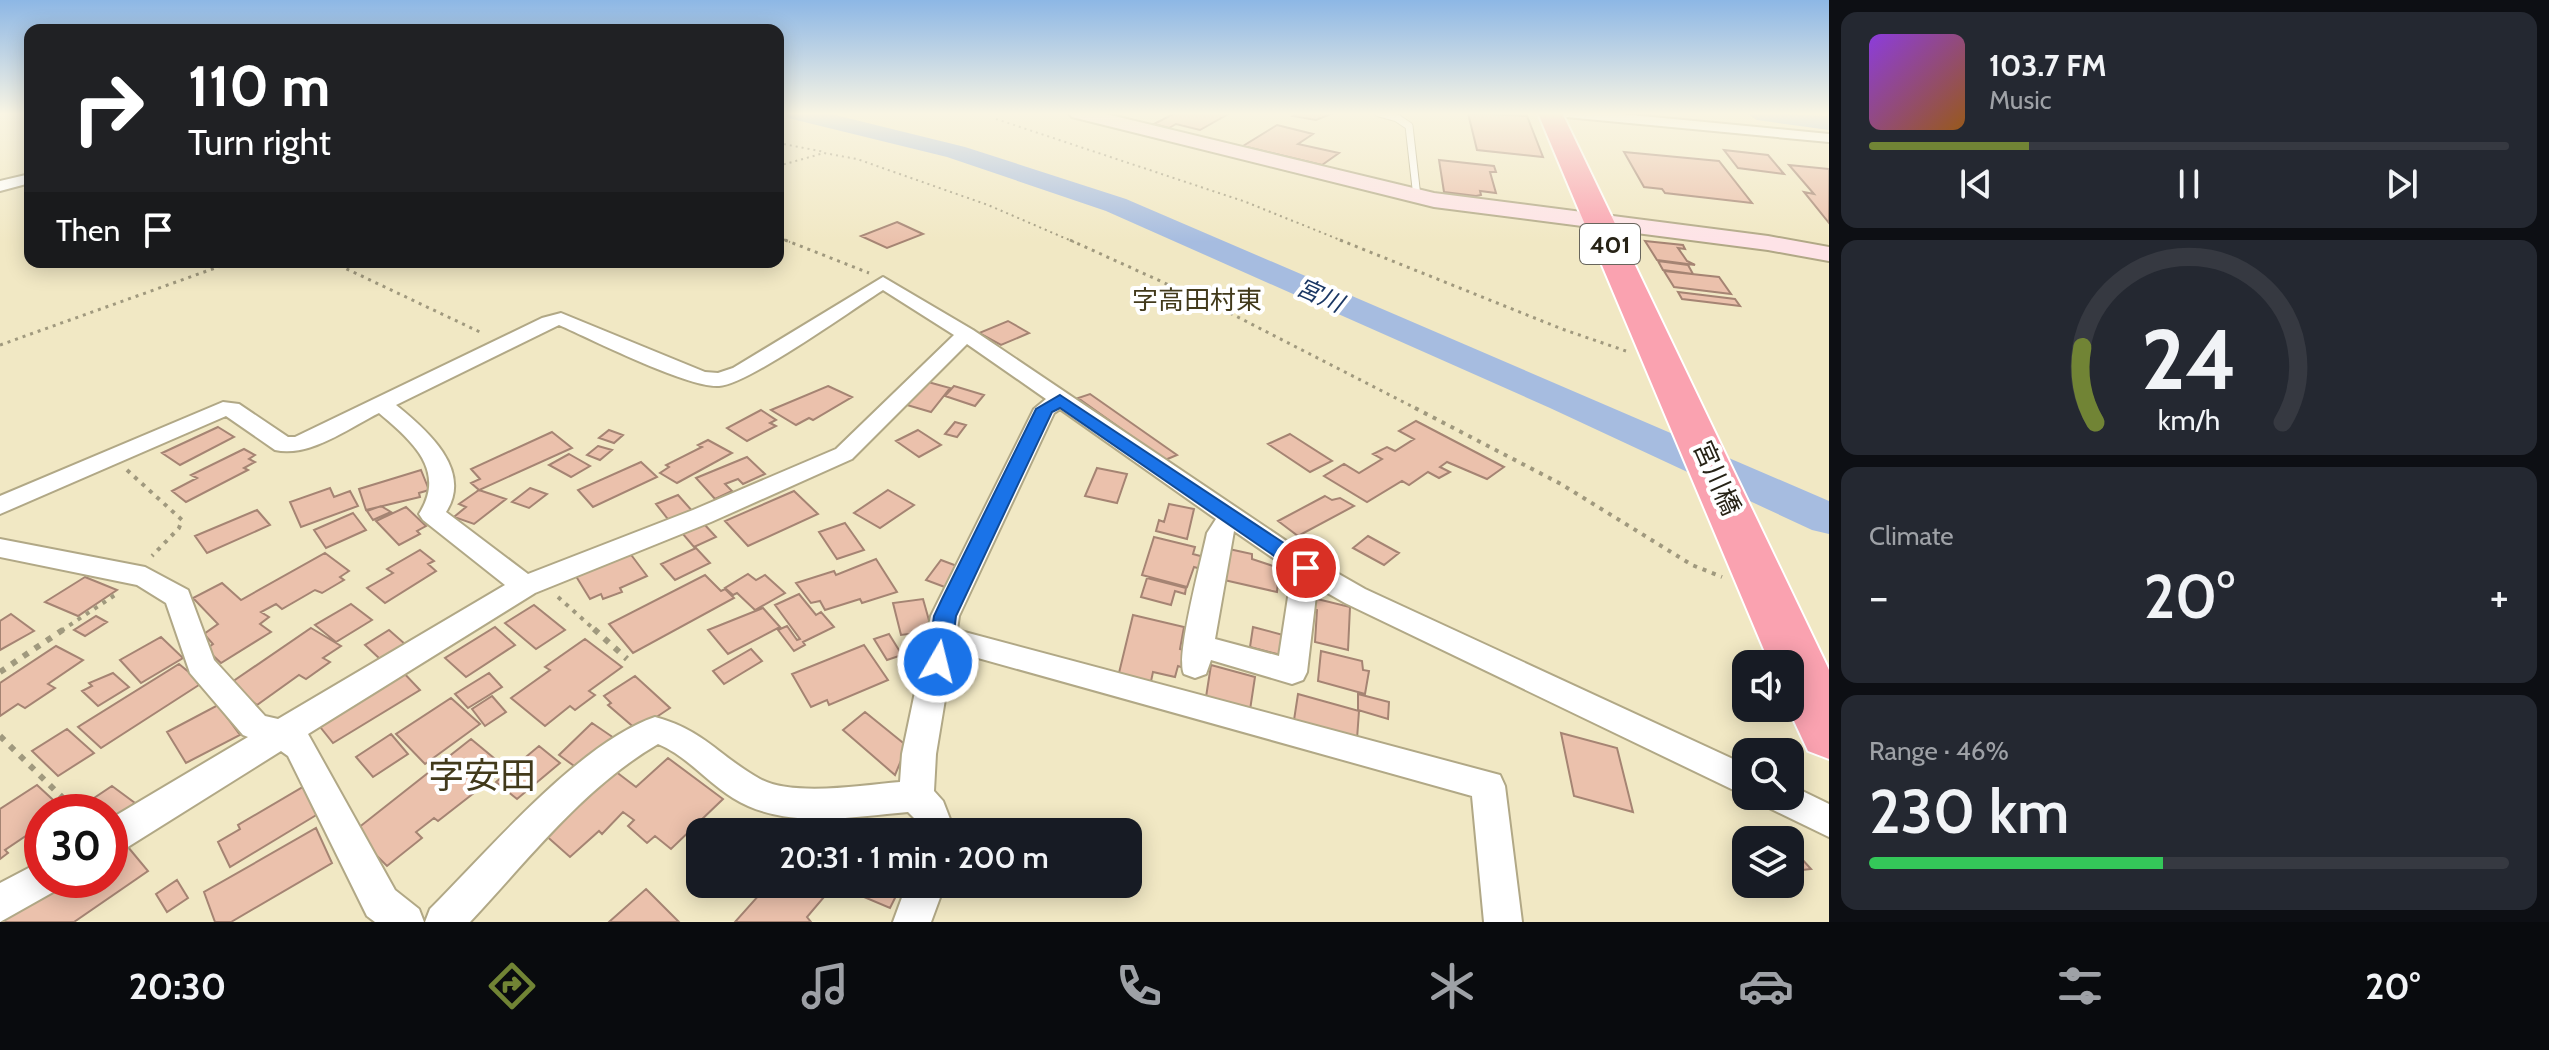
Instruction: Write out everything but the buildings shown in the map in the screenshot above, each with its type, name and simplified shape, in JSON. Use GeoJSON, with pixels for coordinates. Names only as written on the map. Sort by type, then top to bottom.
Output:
{"type":"FeatureCollection","features":[{"type":"Feature","properties":{"kind":"highway","name":"401"},"geometry":{"type":"LineString","coordinates":[[1570,156],[1668,370]]}},
{"type":"Feature","properties":{"kind":"highway","name":"宮川橋"},"geometry":{"type":"LineString","coordinates":[[1668,370],[1766,589]]}},
{"type":"Feature","properties":{"kind":"highway","name":"401"},"geometry":{"type":"LineString","coordinates":[[1766,589],[1829,734]]}},
{"type":"Feature","properties":{"kind":"street"},"geometry":{"type":"LineString","coordinates":[[1252,156],[1417,197],[1490,209],[1768,243],[1829,254]]}},
{"type":"Feature","properties":{"kind":"street"},"geometry":{"type":"LineString","coordinates":[[0,186],[24,180]]}},
{"type":"Feature","properties":{"kind":"street"},"geometry":{"type":"LineString","coordinates":[[0,506],[223,409],[231,409],[289,446],[549,322],[566,320],[701,378],[720,380],[740,372],[883,282],[966,334],[1306,568],[1355,596],[1732,774]]}},
{"type":"Feature","properties":{"kind":"street"},"geometry":{"type":"LineString","coordinates":[[128,827],[532,583],[702,516],[844,454],[966,334]]}},
{"type":"Feature","properties":{"kind":"street"},"geometry":{"type":"LineString","coordinates":[[933,818],[916,796],[919,754],[945,616],[1045,409],[1060,400]]}},
{"type":"Feature","properties":{"kind":"street"},"geometry":{"type":"LineString","coordinates":[[381,404],[427,444],[446,491],[440,506],[432,514],[532,583]]}},
{"type":"Feature","properties":{"kind":"street"},"geometry":{"type":"LineString","coordinates":[[1231,517],[1220,533],[1196,656],[1292,672],[1306,568]]}},
{"type":"Feature","properties":{"kind":"street"},"geometry":{"type":"LineString","coordinates":[[0,548],[138,575],[178,597],[201,665],[254,726],[282,734],[300,746],[381,903],[400,921]]}},
{"type":"Feature","properties":{"kind":"street"},"geometry":{"type":"LineString","coordinates":[[942,637],[1488,786],[1503,922]]}},
{"type":"Feature","properties":{"kind":"street"},"geometry":{"type":"LineString","coordinates":[[444,922],[563,798],[623,748],[655,730],[671,732],[748,790],[767,799],[790,803],[916,796]]}},
{"type":"Feature","properties":{"kind":"street"},"geometry":{"type":"LineString","coordinates":[[1804,808],[1829,821]]}},
{"type":"Feature","properties":{"kind":"street"},"geometry":{"type":"LineString","coordinates":[[0,904],[24,890]]}},
{"type":"Feature","properties":{"kind":"street"},"geometry":{"type":"LineString","coordinates":[[912,922],[921,898]]}},
{"type":"Feature","properties":{"kind":"lane"},"geometry":{"type":"LineString","coordinates":[[1412,156],[1417,197]]}},
{"type":"Feature","properties":{"kind":"path"},"geometry":{"type":"LineString","coordinates":[[784,164],[808,156]]}},
{"type":"Feature","properties":{"kind":"path"},"geometry":{"type":"LineString","coordinates":[[843,156],[872,163],[988,205],[1224,310],[1561,484],[1692,565],[1766,589]]}},
{"type":"Feature","properties":{"kind":"path"},"geometry":{"type":"LineString","coordinates":[[1108,156],[1246,202],[1668,370]]}},
{"type":"Feature","properties":{"kind":"path"},"geometry":{"type":"LineString","coordinates":[[784,239],[854,266],[883,282]]}},
{"type":"Feature","properties":{"kind":"path"},"geometry":{"type":"LineString","coordinates":[[0,345],[215,268]]}},
{"type":"Feature","properties":{"kind":"path"},"geometry":{"type":"LineString","coordinates":[[345,268],[504,344]]}},
{"type":"Feature","properties":{"kind":"path"},"geometry":{"type":"LineString","coordinates":[[0,672],[138,575],[182,520],[112,457]]}},
{"type":"Feature","properties":{"kind":"path"},"geometry":{"type":"LineString","coordinates":[[532,583],[627,659]]}},
{"type":"Feature","properties":{"kind":"path"},"geometry":{"type":"LineString","coordinates":[[0,736],[59,794]]}},
{"type":"Feature","properties":{"kind":"waterway","name":"宮川"},"geometry":{"type":"LineString","coordinates":[[968,156],[1116,205],[1564,399],[1829,519]]}},
{"type":"Feature","properties":{"kind":"district","name":"字高田村東"},"geometry":{"type":"Point","coordinates":[1197,300]}},
{"type":"Feature","properties":{"kind":"district","name":"字安田"},"geometry":{"type":"Point","coordinates":[482,775]}},
{"type":"Feature","properties":{"kind":"route"},"geometry":{"type":"LineString","coordinates":[[938,662],[945,616],[1045,409],[1060,400],[1306,568]]}}]}
